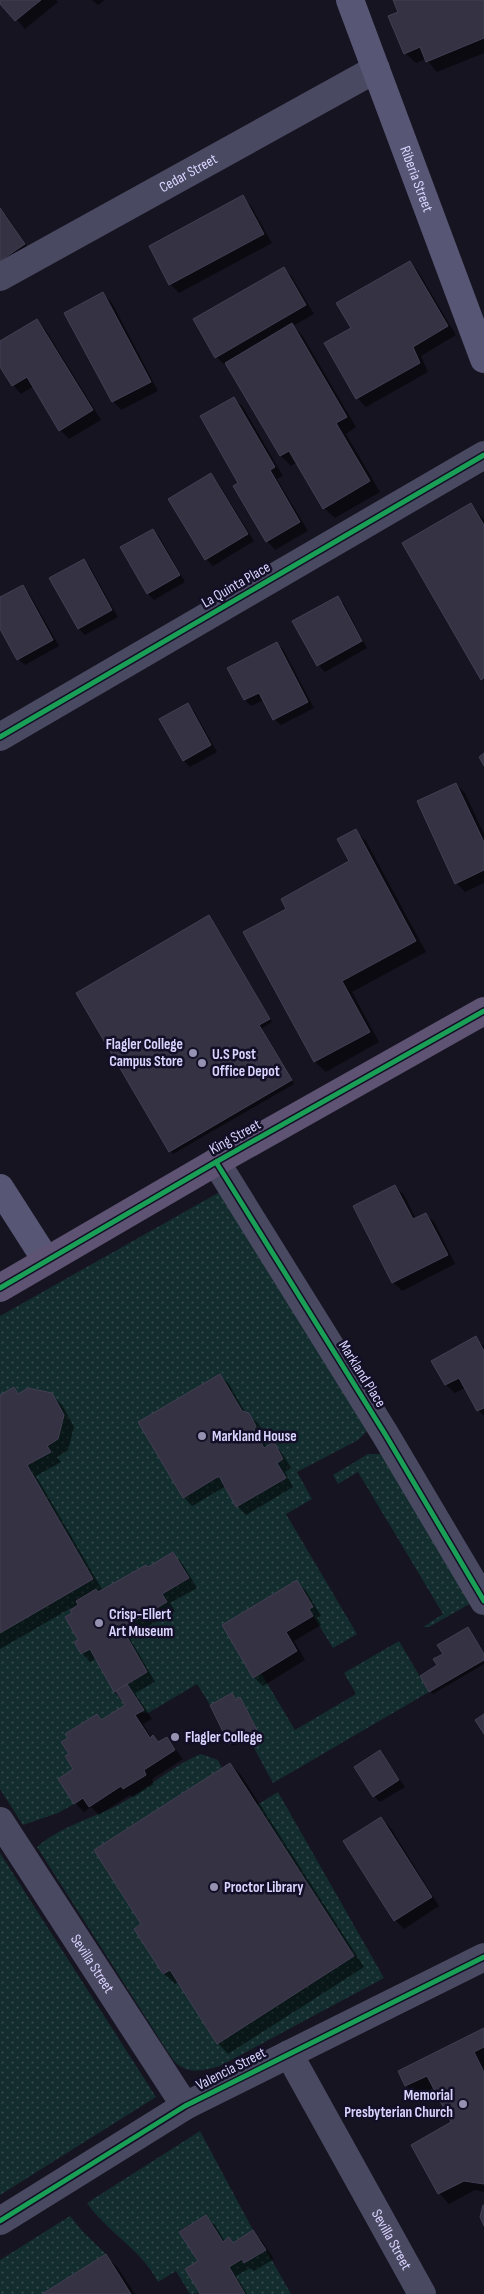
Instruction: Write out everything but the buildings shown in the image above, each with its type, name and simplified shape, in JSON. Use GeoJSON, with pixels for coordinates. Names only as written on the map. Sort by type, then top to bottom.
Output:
{"type":"FeatureCollection","features":[{"type":"Feature","properties":{"kind":"main road","name":"King Street"},"geometry":{"type":"LineString","coordinates":[[0,1288],[216,1162],[484,1012]]}},
{"type":"Feature","properties":{"kind":"street","name":"Riberia Street"},"geometry":{"type":"LineString","coordinates":[[350,0],[484,359]]}},
{"type":"Feature","properties":{"kind":"street","name":"Cedar Street"},"geometry":{"type":"LineString","coordinates":[[0,277],[376,69]]}},
{"type":"Feature","properties":{"kind":"street","name":"La Quinta Place"},"geometry":{"type":"LineString","coordinates":[[0,737],[484,455]]}},
{"type":"Feature","properties":{"kind":"street","name":"Markland Place"},"geometry":{"type":"LineString","coordinates":[[216,1162],[375,1418],[484,1601]]}},
{"type":"Feature","properties":{"kind":"street"},"geometry":{"type":"LineString","coordinates":[[0,1188],[46,1260]]}},
{"type":"Feature","properties":{"kind":"street","name":"Sevilla Street"},"geometry":{"type":"LineString","coordinates":[[0,1821],[185,2106]]}},
{"type":"Feature","properties":{"kind":"street","name":"Valencia Street"},"geometry":{"type":"LineString","coordinates":[[0,2221],[185,2106],[484,1957]]}},
{"type":"Feature","properties":{"kind":"street","name":"Sevilla Street"},"geometry":{"type":"LineString","coordinates":[[289,2054],[422,2294]]}},
{"type":"Feature","properties":{"kind":"green space"},"geometry":{"type":"Polygon","coordinates":[[[218,1193],[222,1193],[368,1430],[358,1440],[297,1472],[312,1499],[286,1514],[357,1634],[333,1648],[309,1609],[313,1607],[297,1580],[222,1625],[253,1677],[261,1673],[295,1730],[356,1694],[344,1673],[399,1641],[429,1692],[273,1783],[247,1735],[240,1698],[236,1700],[232,1693],[210,1705],[197,1684],[148,1713],[141,1712],[144,1709],[127,1684],[147,1672],[122,1628],[167,1602],[162,1594],[189,1579],[173,1553],[148,1567],[146,1565],[98,1592],[96,1589],[76,1600],[78,1605],[70,1610],[72,1613],[65,1617],[78,1640],[74,1642],[81,1654],[90,1649],[114,1691],[125,1705],[101,1720],[97,1714],[66,1734],[68,1738],[61,1742],[69,1754],[65,1757],[73,1769],[58,1779],[74,1804],[58,1813],[23,1825],[0,1789],[0,1633],[27,1465],[51,1452],[47,1446],[58,1439],[51,1393],[28,1388],[18,1394],[0,1395],[0,1316],[218,1193]],[[220,1374],[138,1422],[182,1497],[219,1476],[237,1506],[283,1458],[274,1443],[264,1448],[254,1430],[256,1426],[249,1413],[242,1411],[220,1374]]]}},
{"type":"Feature","properties":{"kind":"green space"},"geometry":{"type":"Polygon","coordinates":[[[368,1454],[383,1454],[473,1602],[429,1627],[423,1627],[443,1614],[358,1472],[338,1484],[333,1475],[368,1454]]]}},
{"type":"Feature","properties":{"kind":"green space"},"geometry":{"type":"Polygon","coordinates":[[[201,1754],[218,1760],[222,1768],[94,1850],[141,1924],[135,1929],[163,1974],[170,1970],[217,2044],[354,1956],[257,1805],[278,1792],[384,1978],[220,2066],[189,2070],[178,2065],[173,2060],[37,1847],[56,1833],[122,1803],[170,1771],[201,1754]]]}},
{"type":"Feature","properties":{"kind":"green space"},"geometry":{"type":"Polygon","coordinates":[[[0,1853],[156,2097],[0,2195],[0,1853]]]}},
{"type":"Feature","properties":{"kind":"green space"},"geometry":{"type":"Polygon","coordinates":[[[200,2131],[253,2230],[233,2243],[229,2237],[223,2242],[206,2215],[179,2231],[198,2261],[200,2293],[190,2294],[176,2271],[158,2282],[143,2260],[95,2214],[87,2203],[200,2131]]]}},
{"type":"Feature","properties":{"kind":"green space"},"geometry":{"type":"Polygon","coordinates":[[[70,2216],[83,2232],[106,2254],[42,2294],[0,2294],[0,2260],[70,2216]]]}},
{"type":"Feature","properties":{"kind":"green space"},"geometry":{"type":"Polygon","coordinates":[[[266,2250],[291,2294],[245,2294],[229,2267],[242,2259],[244,2263],[266,2250]]]}},
{"type":"Feature","properties":{"kind":"cycle path"},"geometry":{"type":"LineString","coordinates":[[0,737],[484,455]]}},
{"type":"Feature","properties":{"kind":"cycle path"},"geometry":{"type":"LineString","coordinates":[[0,1288],[216,1162],[484,1011]]}},
{"type":"Feature","properties":{"kind":"cycle path"},"geometry":{"type":"LineString","coordinates":[[216,1162],[385,1434],[484,1601]]}},
{"type":"Feature","properties":{"kind":"cycle path"},"geometry":{"type":"LineString","coordinates":[[0,2221],[185,2106],[484,1957]]}},
{"type":"Feature","properties":{"kind":"place","name":"Flagler College Campus Store"},"geometry":{"type":"Point","coordinates":[193,1053]}},
{"type":"Feature","properties":{"kind":"place","name":"U.S Post Office Depot"},"geometry":{"type":"Point","coordinates":[202,1063]}},
{"type":"Feature","properties":{"kind":"place","name":"Markland House"},"geometry":{"type":"Point","coordinates":[202,1436]}},
{"type":"Feature","properties":{"kind":"place","name":"Crisp-Ellert Art Museum"},"geometry":{"type":"Point","coordinates":[99,1623]}},
{"type":"Feature","properties":{"kind":"place","name":"Flagler College"},"geometry":{"type":"Point","coordinates":[175,1737]}},
{"type":"Feature","properties":{"kind":"place","name":"Proctor Library"},"geometry":{"type":"Point","coordinates":[214,1887]}},
{"type":"Feature","properties":{"kind":"place","name":"Memorial Presbyterian Church"},"geometry":{"type":"Point","coordinates":[463,2104]}}]}
